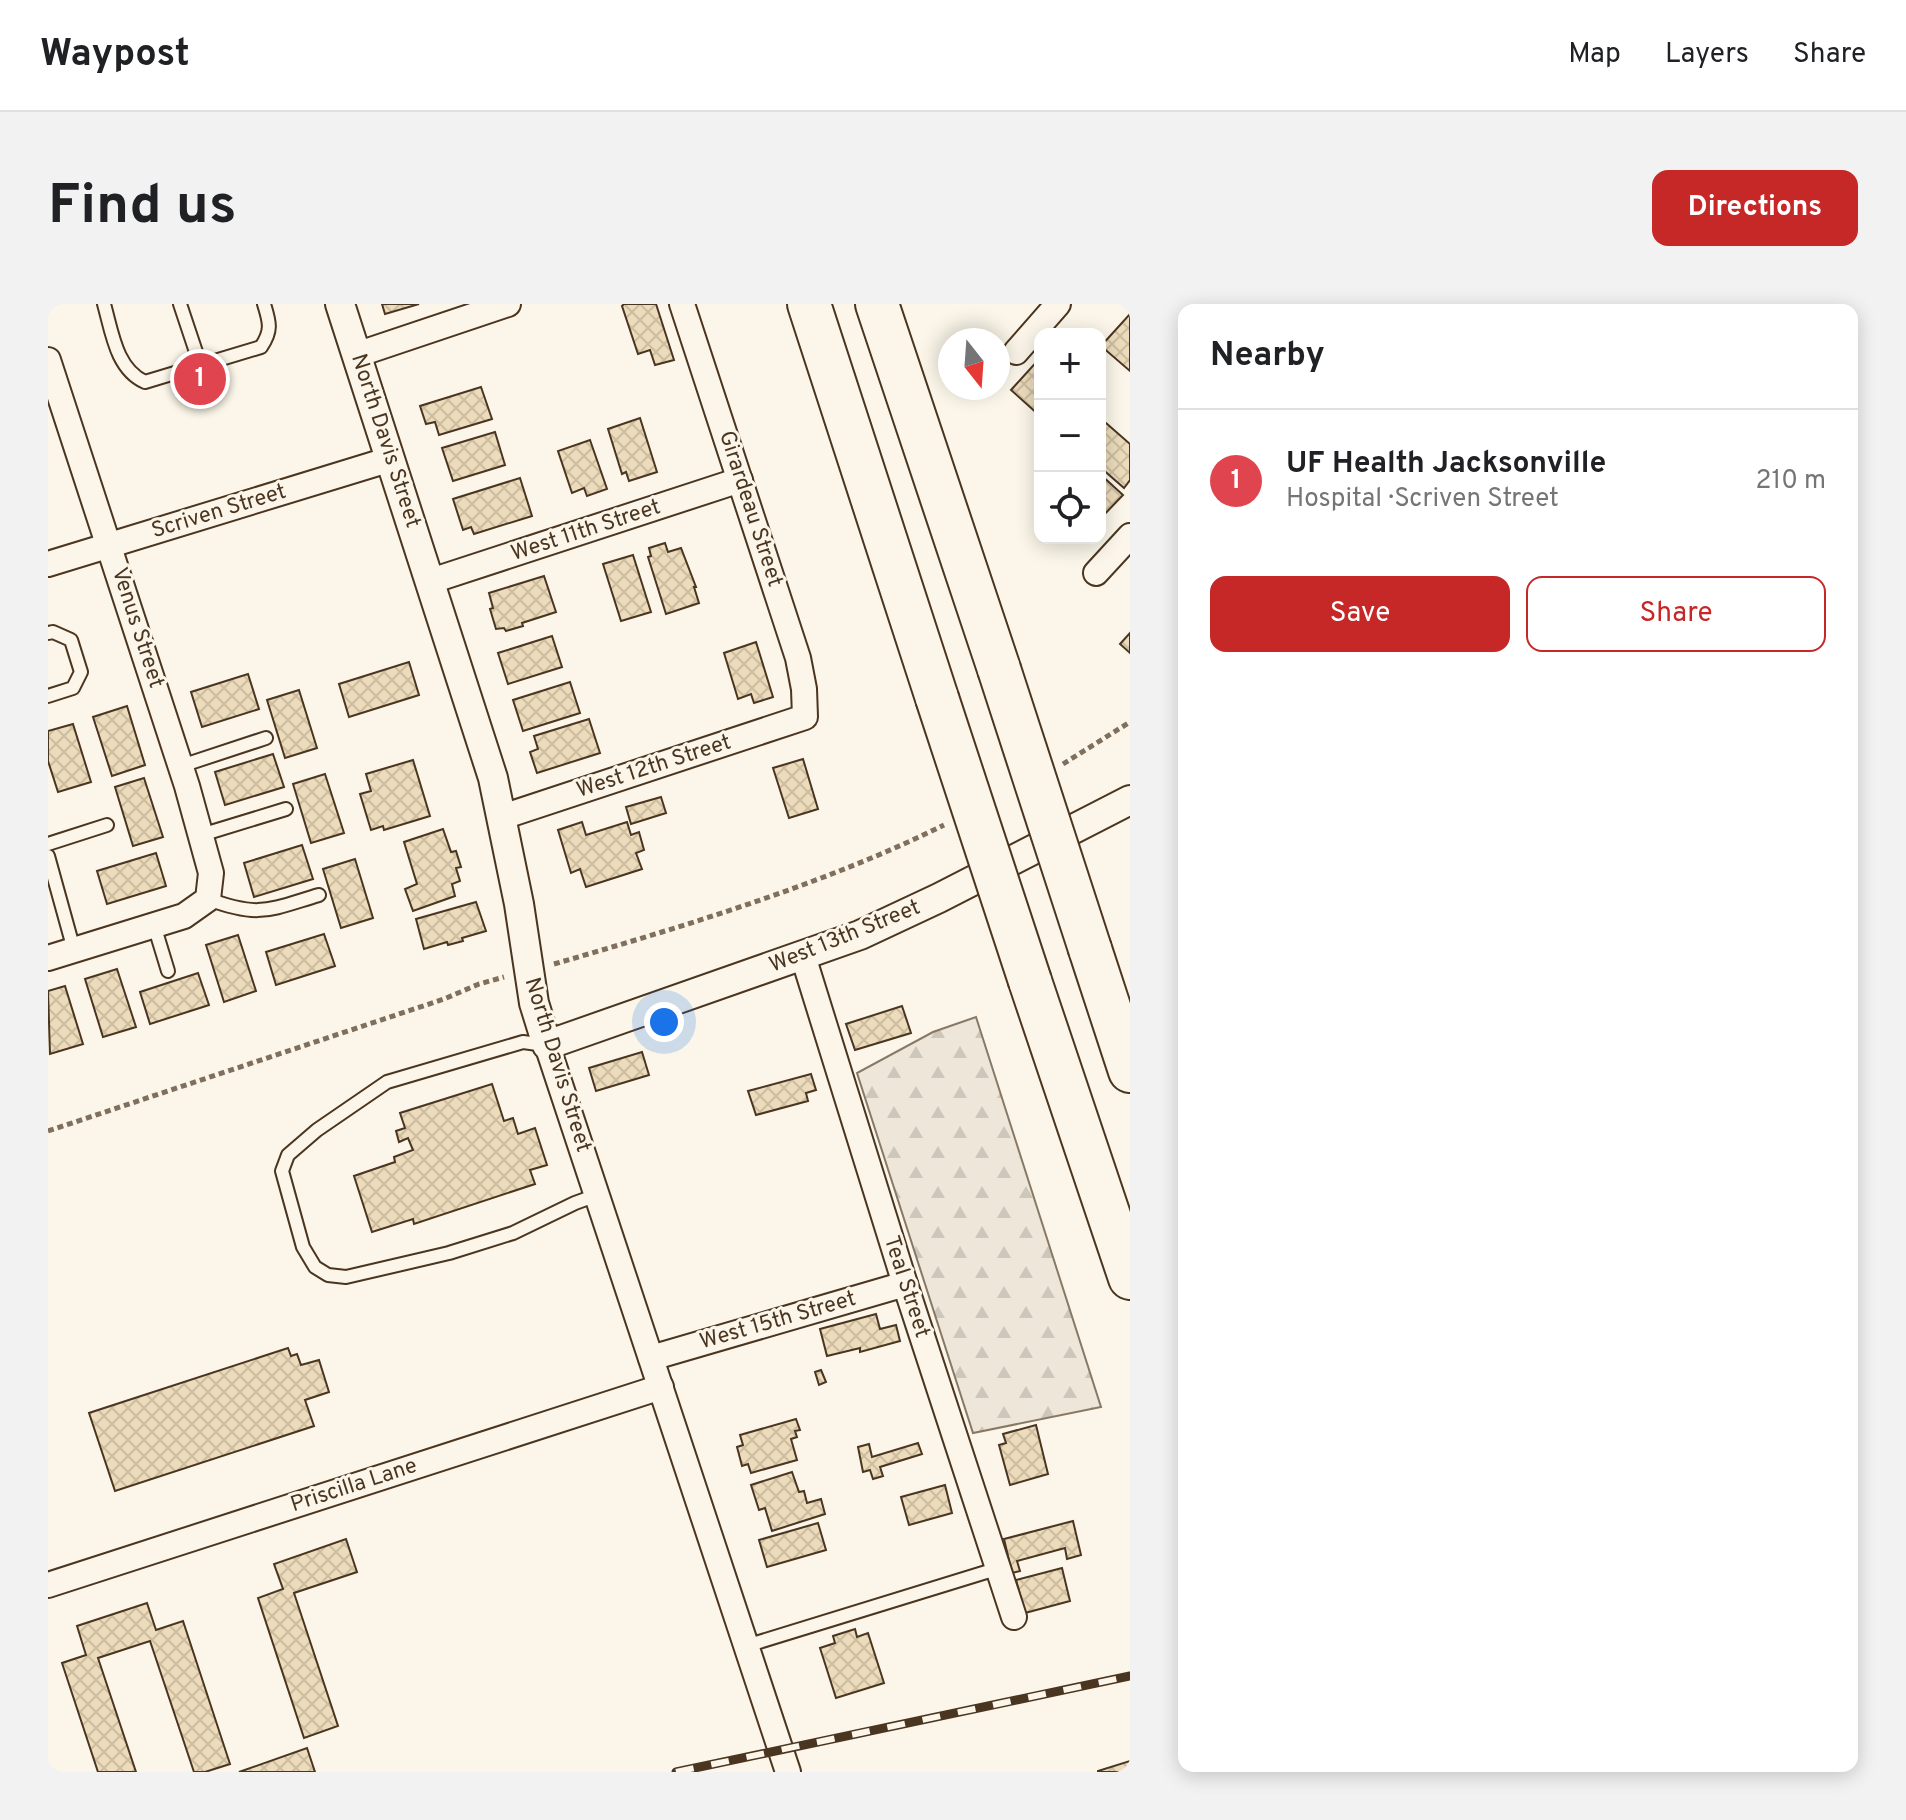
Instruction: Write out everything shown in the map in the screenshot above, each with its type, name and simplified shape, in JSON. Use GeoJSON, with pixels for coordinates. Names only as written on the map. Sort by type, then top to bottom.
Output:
{"type":"FeatureCollection","features":[{"type":"Feature","properties":{"kind":"highway"},"geometry":{"type":"LineString","coordinates":[[809,304],[1130,1278]]}},
{"type":"Feature","properties":{"kind":"highway"},"geometry":{"type":"LineString","coordinates":[[877,304],[1130,1071]]}},
{"type":"Feature","properties":{"kind":"highway"},"geometry":{"type":"LineString","coordinates":[[886,304],[896,361]]}},
{"type":"Feature","properties":{"kind":"street","name":"North Davis Street"},"geometry":{"type":"LineString","coordinates":[[340,304],[482,739],[502,817],[534,1003],[788,1772]]}},
{"type":"Feature","properties":{"kind":"street"},"geometry":{"type":"LineString","coordinates":[[356,355],[508,304]]}},
{"type":"Feature","properties":{"kind":"street","name":"Girardeau Street"},"geometry":{"type":"LineString","coordinates":[[682,304],[798,658],[805,717]]}},
{"type":"Feature","properties":{"kind":"street"},"geometry":{"type":"LineString","coordinates":[[1016,352],[1058,304]]}},
{"type":"Feature","properties":{"kind":"street","name":"Venus Street"},"geometry":{"type":"LineString","coordinates":[[48,360],[181,766],[211,873],[208,899]]}},
{"type":"Feature","properties":{"kind":"street","name":"Scriven Street"},"geometry":{"type":"LineString","coordinates":[[48,564],[391,459]]}},
{"type":"Feature","properties":{"kind":"street","name":"West 11th Street"},"geometry":{"type":"LineString","coordinates":[[431,581],[740,480]]}},
{"type":"Feature","properties":{"kind":"street"},"geometry":{"type":"LineString","coordinates":[[1096,573],[1130,536]]}},
{"type":"Feature","properties":{"kind":"street","name":"West 12th Street"},"geometry":{"type":"LineString","coordinates":[[502,817],[805,717]]}},
{"type":"Feature","properties":{"kind":"street","name":"West 13th Street"},"geometry":{"type":"LineString","coordinates":[[547,1045],[803,956],[905,915],[1130,800]]}},
{"type":"Feature","properties":{"kind":"street"},"geometry":{"type":"LineString","coordinates":[[48,958],[184,916],[208,899]]}},
{"type":"Feature","properties":{"kind":"street","name":"Teal Street"},"geometry":{"type":"LineString","coordinates":[[803,956],[905,1284],[1014,1617]]}},
{"type":"Feature","properties":{"kind":"street","name":"West 15th Street"},"geometry":{"type":"LineString","coordinates":[[651,1358],[905,1284]]}},
{"type":"Feature","properties":{"kind":"street","name":"Priscilla Lane"},"geometry":{"type":"LineString","coordinates":[[48,1585],[661,1387]]}},
{"type":"Feature","properties":{"kind":"lane"},"geometry":{"type":"LineString","coordinates":[[104,304],[122,362],[145,382],[261,347],[270,333],[264,304]]}},
{"type":"Feature","properties":{"kind":"lane"},"geometry":{"type":"LineString","coordinates":[[180,304],[201,367]]}},
{"type":"Feature","properties":{"kind":"lane"},"geometry":{"type":"LineString","coordinates":[[48,633],[53,632],[71,640],[81,672],[73,688],[48,696]]}},
{"type":"Feature","properties":{"kind":"lane"},"geometry":{"type":"LineString","coordinates":[[181,766],[266,738]]}},
{"type":"Feature","properties":{"kind":"lane"},"geometry":{"type":"LineString","coordinates":[[201,835],[286,809]]}},
{"type":"Feature","properties":{"kind":"lane"},"geometry":{"type":"LineString","coordinates":[[48,844],[107,825]]}},
{"type":"Feature","properties":{"kind":"lane"},"geometry":{"type":"LineString","coordinates":[[48,856],[74,950]]}},
{"type":"Feature","properties":{"kind":"lane"},"geometry":{"type":"LineString","coordinates":[[208,899],[239,910],[262,912],[319,895]]}},
{"type":"Feature","properties":{"kind":"lane"},"geometry":{"type":"LineString","coordinates":[[154,925],[168,971]]}},
{"type":"Feature","properties":{"kind":"lane"},"geometry":{"type":"LineString","coordinates":[[547,1045],[523,1042],[387,1082],[317,1130],[288,1155],[282,1171],[303,1247],[315,1267],[328,1275],[346,1277],[449,1253],[513,1233],[597,1195]]}},
{"type":"Feature","properties":{"kind":"lane"},"geometry":{"type":"LineString","coordinates":[[746,1646],[996,1569]]}},
{"type":"Feature","properties":{"kind":"path"},"geometry":{"type":"LineString","coordinates":[[1059,767],[1130,722]]}},
{"type":"Feature","properties":{"kind":"path"},"geometry":{"type":"LineString","coordinates":[[543,967],[746,904],[855,863],[951,821]]}},
{"type":"Feature","properties":{"kind":"path"},"geometry":{"type":"LineString","coordinates":[[48,1131],[509,975]]}},
{"type":"Feature","properties":{"kind":"green space"},"geometry":{"type":"Polygon","coordinates":[[[976,1017],[1101,1407],[973,1433],[857,1073],[933,1032],[976,1017]]]}},
{"type":"Feature","properties":{"kind":"building"},"geometry":{"type":"Polygon","coordinates":[[[382,304],[419,304],[385,314],[382,304]]]}},
{"type":"Feature","properties":{"kind":"building"},"geometry":{"type":"Polygon","coordinates":[[[656,304],[674,360],[655,365],[650,350],[638,354],[622,306],[656,304]]]}},
{"type":"Feature","properties":{"kind":"building"},"geometry":{"type":"Polygon","coordinates":[[[1130,314],[1130,371],[1106,350],[1106,340],[1130,314]]]}},
{"type":"Feature","properties":{"kind":"building"},"geometry":{"type":"Polygon","coordinates":[[[1034,365],[1034,411],[1011,390],[1034,365]]]}},
{"type":"Feature","properties":{"kind":"building"},"geometry":{"type":"Polygon","coordinates":[[[481,387],[492,419],[439,435],[435,422],[426,424],[420,406],[481,387]]]}},
{"type":"Feature","properties":{"kind":"building"},"geometry":{"type":"Polygon","coordinates":[[[640,418],[657,472],[629,481],[626,472],[622,474],[608,429],[640,418]]]}},
{"type":"Feature","properties":{"kind":"building"},"geometry":{"type":"Polygon","coordinates":[[[1106,423],[1130,444],[1130,480],[1124,488],[1106,472],[1106,423]]]}},
{"type":"Feature","properties":{"kind":"building"},"geometry":{"type":"Polygon","coordinates":[[[495,432],[505,465],[453,481],[442,448],[495,432]]]}},
{"type":"Feature","properties":{"kind":"building"},"geometry":{"type":"Polygon","coordinates":[[[590,440],[607,489],[587,496],[584,488],[572,493],[558,451],[590,440]]]}},
{"type":"Feature","properties":{"kind":"building"},"geometry":{"type":"Polygon","coordinates":[[[520,478],[532,516],[474,534],[471,527],[463,530],[453,499],[520,478]]]}},
{"type":"Feature","properties":{"kind":"building"},"geometry":{"type":"Polygon","coordinates":[[[1106,479],[1123,495],[1106,513],[1106,479]]]}},
{"type":"Feature","properties":{"kind":"building"},"geometry":{"type":"Polygon","coordinates":[[[665,543],[668,552],[681,548],[699,603],[666,614],[648,557],[651,556],[649,548],[665,543]]]}},
{"type":"Feature","properties":{"kind":"building"},"geometry":{"type":"Polygon","coordinates":[[[633,555],[651,612],[621,621],[603,564],[633,555]]]}},
{"type":"Feature","properties":{"kind":"building"},"geometry":{"type":"Polygon","coordinates":[[[544,576],[556,612],[506,631],[504,628],[496,629],[489,593],[544,576]]]}},
{"type":"Feature","properties":{"kind":"building"},"geometry":{"type":"Polygon","coordinates":[[[1130,633],[1130,653],[1120,644],[1130,633]]]}},
{"type":"Feature","properties":{"kind":"building"},"geometry":{"type":"Polygon","coordinates":[[[552,636],[562,667],[508,684],[498,653],[552,636]]]}},
{"type":"Feature","properties":{"kind":"building"},"geometry":{"type":"Polygon","coordinates":[[[756,642],[773,697],[754,703],[751,694],[738,699],[724,653],[756,642]]]}},
{"type":"Feature","properties":{"kind":"building"},"geometry":{"type":"Polygon","coordinates":[[[409,662],[419,695],[349,717],[339,684],[409,662]]]}},
{"type":"Feature","properties":{"kind":"building"},"geometry":{"type":"Polygon","coordinates":[[[248,674],[259,709],[202,727],[191,692],[248,674]]]}},
{"type":"Feature","properties":{"kind":"building"},"geometry":{"type":"Polygon","coordinates":[[[570,682],[580,713],[523,731],[513,700],[570,682]]]}},
{"type":"Feature","properties":{"kind":"building"},"geometry":{"type":"Polygon","coordinates":[[[299,690],[317,748],[285,758],[267,700],[299,690]]]}},
{"type":"Feature","properties":{"kind":"building"},"geometry":{"type":"Polygon","coordinates":[[[127,706],[145,765],[112,776],[93,717],[127,706]]]}},
{"type":"Feature","properties":{"kind":"building"},"geometry":{"type":"Polygon","coordinates":[[[589,719],[600,753],[537,773],[530,752],[538,749],[534,736],[589,719]]]}},
{"type":"Feature","properties":{"kind":"building"},"geometry":{"type":"Polygon","coordinates":[[[73,724],[91,782],[58,792],[48,761],[48,731],[73,724]]]}},
{"type":"Feature","properties":{"kind":"building"},"geometry":{"type":"Polygon","coordinates":[[[273,754],[284,787],[225,805],[215,772],[273,754]]]}},
{"type":"Feature","properties":{"kind":"building"},"geometry":{"type":"Polygon","coordinates":[[[803,759],[818,809],[789,818],[773,768],[803,759]]]}},
{"type":"Feature","properties":{"kind":"building"},"geometry":{"type":"Polygon","coordinates":[[[413,760],[430,816],[384,830],[383,826],[371,830],[360,794],[371,791],[366,774],[413,760]]]}},
{"type":"Feature","properties":{"kind":"building"},"geometry":{"type":"Polygon","coordinates":[[[325,774],[344,833],[311,843],[293,784],[325,774]]]}},
{"type":"Feature","properties":{"kind":"building"},"geometry":{"type":"Polygon","coordinates":[[[144,778],[163,837],[133,846],[115,787],[144,778]]]}},
{"type":"Feature","properties":{"kind":"building"},"geometry":{"type":"Polygon","coordinates":[[[661,797],[666,813],[631,824],[626,807],[661,797]]]}},
{"type":"Feature","properties":{"kind":"building"},"geometry":{"type":"Polygon","coordinates":[[[582,822],[586,835],[627,822],[631,835],[639,832],[644,850],[636,853],[642,869],[586,887],[580,869],[571,873],[558,830],[582,822]]]}},
{"type":"Feature","properties":{"kind":"building"},"geometry":{"type":"Polygon","coordinates":[[[443,829],[451,852],[456,851],[461,867],[456,868],[460,881],[452,884],[455,896],[413,911],[405,889],[417,884],[404,842],[443,829]]]}},
{"type":"Feature","properties":{"kind":"building"},"geometry":{"type":"Polygon","coordinates":[[[302,845],[313,879],[254,897],[244,863],[302,845]]]}},
{"type":"Feature","properties":{"kind":"building"},"geometry":{"type":"Polygon","coordinates":[[[156,853],[166,886],[107,904],[97,871],[156,853]]]}},
{"type":"Feature","properties":{"kind":"building"},"geometry":{"type":"Polygon","coordinates":[[[355,859],[373,918],[341,928],[323,869],[355,859]]]}},
{"type":"Feature","properties":{"kind":"building"},"geometry":{"type":"Polygon","coordinates":[[[476,902],[486,931],[462,938],[463,941],[424,949],[416,919],[476,902]]]}},
{"type":"Feature","properties":{"kind":"building"},"geometry":{"type":"Polygon","coordinates":[[[324,934],[335,966],[276,985],[266,952],[324,934]]]}},
{"type":"Feature","properties":{"kind":"building"},"geometry":{"type":"Polygon","coordinates":[[[238,935],[256,991],[224,1002],[206,945],[238,935]]]}},
{"type":"Feature","properties":{"kind":"building"},"geometry":{"type":"Polygon","coordinates":[[[117,969],[136,1027],[103,1037],[85,979],[117,969]]]}},
{"type":"Feature","properties":{"kind":"building"},"geometry":{"type":"Polygon","coordinates":[[[198,973],[209,1005],[150,1024],[140,992],[198,973]]]}},
{"type":"Feature","properties":{"kind":"building"},"geometry":{"type":"Polygon","coordinates":[[[65,986],[83,1044],[50,1054],[48,991],[65,986]]]}},
{"type":"Feature","properties":{"kind":"building"},"geometry":{"type":"Polygon","coordinates":[[[902,1006],[911,1033],[855,1050],[846,1024],[902,1006]]]}},
{"type":"Feature","properties":{"kind":"building"},"geometry":{"type":"Polygon","coordinates":[[[642,1052],[649,1075],[596,1091],[589,1068],[642,1052]]]}},
{"type":"Feature","properties":{"kind":"building"},"geometry":{"type":"Polygon","coordinates":[[[811,1074],[816,1090],[806,1093],[808,1101],[756,1115],[748,1091],[811,1074]]]}},
{"type":"Feature","properties":{"kind":"building"},"geometry":{"type":"Polygon","coordinates":[[[492,1084],[504,1121],[513,1118],[518,1134],[535,1128],[547,1165],[530,1170],[535,1184],[414,1224],[413,1219],[372,1232],[354,1176],[395,1162],[394,1157],[413,1150],[408,1138],[399,1142],[396,1131],[405,1128],[400,1113],[492,1084]]]}},
{"type":"Feature","properties":{"kind":"building"},"geometry":{"type":"Polygon","coordinates":[[[876,1314],[880,1329],[896,1325],[900,1341],[860,1352],[860,1348],[827,1356],[820,1329],[876,1314]]]}},
{"type":"Feature","properties":{"kind":"building"},"geometry":{"type":"Polygon","coordinates":[[[288,1348],[291,1356],[297,1354],[301,1365],[319,1360],[329,1392],[305,1400],[314,1426],[115,1491],[89,1413],[288,1348]]]}},
{"type":"Feature","properties":{"kind":"building"},"geometry":{"type":"Polygon","coordinates":[[[821,1370],[826,1382],[819,1385],[815,1372],[821,1370]]]}},
{"type":"Feature","properties":{"kind":"building"},"geometry":{"type":"Polygon","coordinates":[[[796,1419],[800,1430],[795,1431],[797,1437],[791,1439],[797,1460],[751,1473],[748,1464],[742,1466],[737,1447],[743,1445],[740,1435],[796,1419]]]}},
{"type":"Feature","properties":{"kind":"building"},"geometry":{"type":"Polygon","coordinates":[[[1036,1425],[1048,1474],[1010,1485],[999,1445],[1006,1443],[1003,1434],[1036,1425]]]}},
{"type":"Feature","properties":{"kind":"building"},"geometry":{"type":"Polygon","coordinates":[[[918,1443],[922,1454],[880,1467],[883,1476],[873,1479],[870,1470],[863,1472],[858,1447],[869,1444],[872,1457],[918,1443]]]}},
{"type":"Feature","properties":{"kind":"building"},"geometry":{"type":"Polygon","coordinates":[[[792,1472],[799,1492],[804,1491],[807,1503],[821,1499],[825,1514],[772,1531],[765,1508],[759,1510],[751,1485],[792,1472]]]}},
{"type":"Feature","properties":{"kind":"building"},"geometry":{"type":"Polygon","coordinates":[[[945,1485],[952,1513],[909,1525],[901,1497],[945,1485]]]}},
{"type":"Feature","properties":{"kind":"building"},"geometry":{"type":"Polygon","coordinates":[[[1073,1521],[1081,1555],[1067,1559],[1065,1548],[1017,1561],[1020,1571],[1012,1573],[1004,1539],[1073,1521]]]}},
{"type":"Feature","properties":{"kind":"building"},"geometry":{"type":"Polygon","coordinates":[[[818,1523],[826,1550],[767,1567],[759,1540],[818,1523]]]}},
{"type":"Feature","properties":{"kind":"building"},"geometry":{"type":"Polygon","coordinates":[[[346,1539],[357,1572],[294,1593],[338,1726],[304,1738],[258,1598],[283,1589],[274,1564],[346,1539]]]}},
{"type":"Feature","properties":{"kind":"building"},"geometry":{"type":"Polygon","coordinates":[[[1062,1568],[1070,1601],[1025,1613],[1016,1580],[1062,1568]]]}},
{"type":"Feature","properties":{"kind":"building"},"geometry":{"type":"Polygon","coordinates":[[[147,1603],[156,1630],[183,1621],[230,1764],[194,1772],[150,1641],[98,1658],[136,1772],[98,1772],[62,1663],[86,1655],[77,1626],[147,1603]]]}},
{"type":"Feature","properties":{"kind":"building"},"geometry":{"type":"Polygon","coordinates":[[[855,1629],[857,1637],[868,1633],[884,1683],[836,1698],[820,1648],[835,1643],[833,1636],[855,1629]]]}},
{"type":"Feature","properties":{"kind":"building"},"geometry":{"type":"Polygon","coordinates":[[[307,1748],[315,1772],[239,1772],[307,1748]]]}},
{"type":"Feature","properties":{"kind":"building"},"geometry":{"type":"Polygon","coordinates":[[[1130,1761],[1130,1772],[1098,1772],[1098,1771],[1130,1761]]]}},
{"type":"Feature","properties":{"kind":"railway"},"geometry":{"type":"LineString","coordinates":[[676,1772],[1130,1676]]}},
{"type":"Feature","properties":{"kind":"place","name":"UF Health Jacksonville"},"geometry":{"type":"Point","coordinates":[200,379]}}]}
